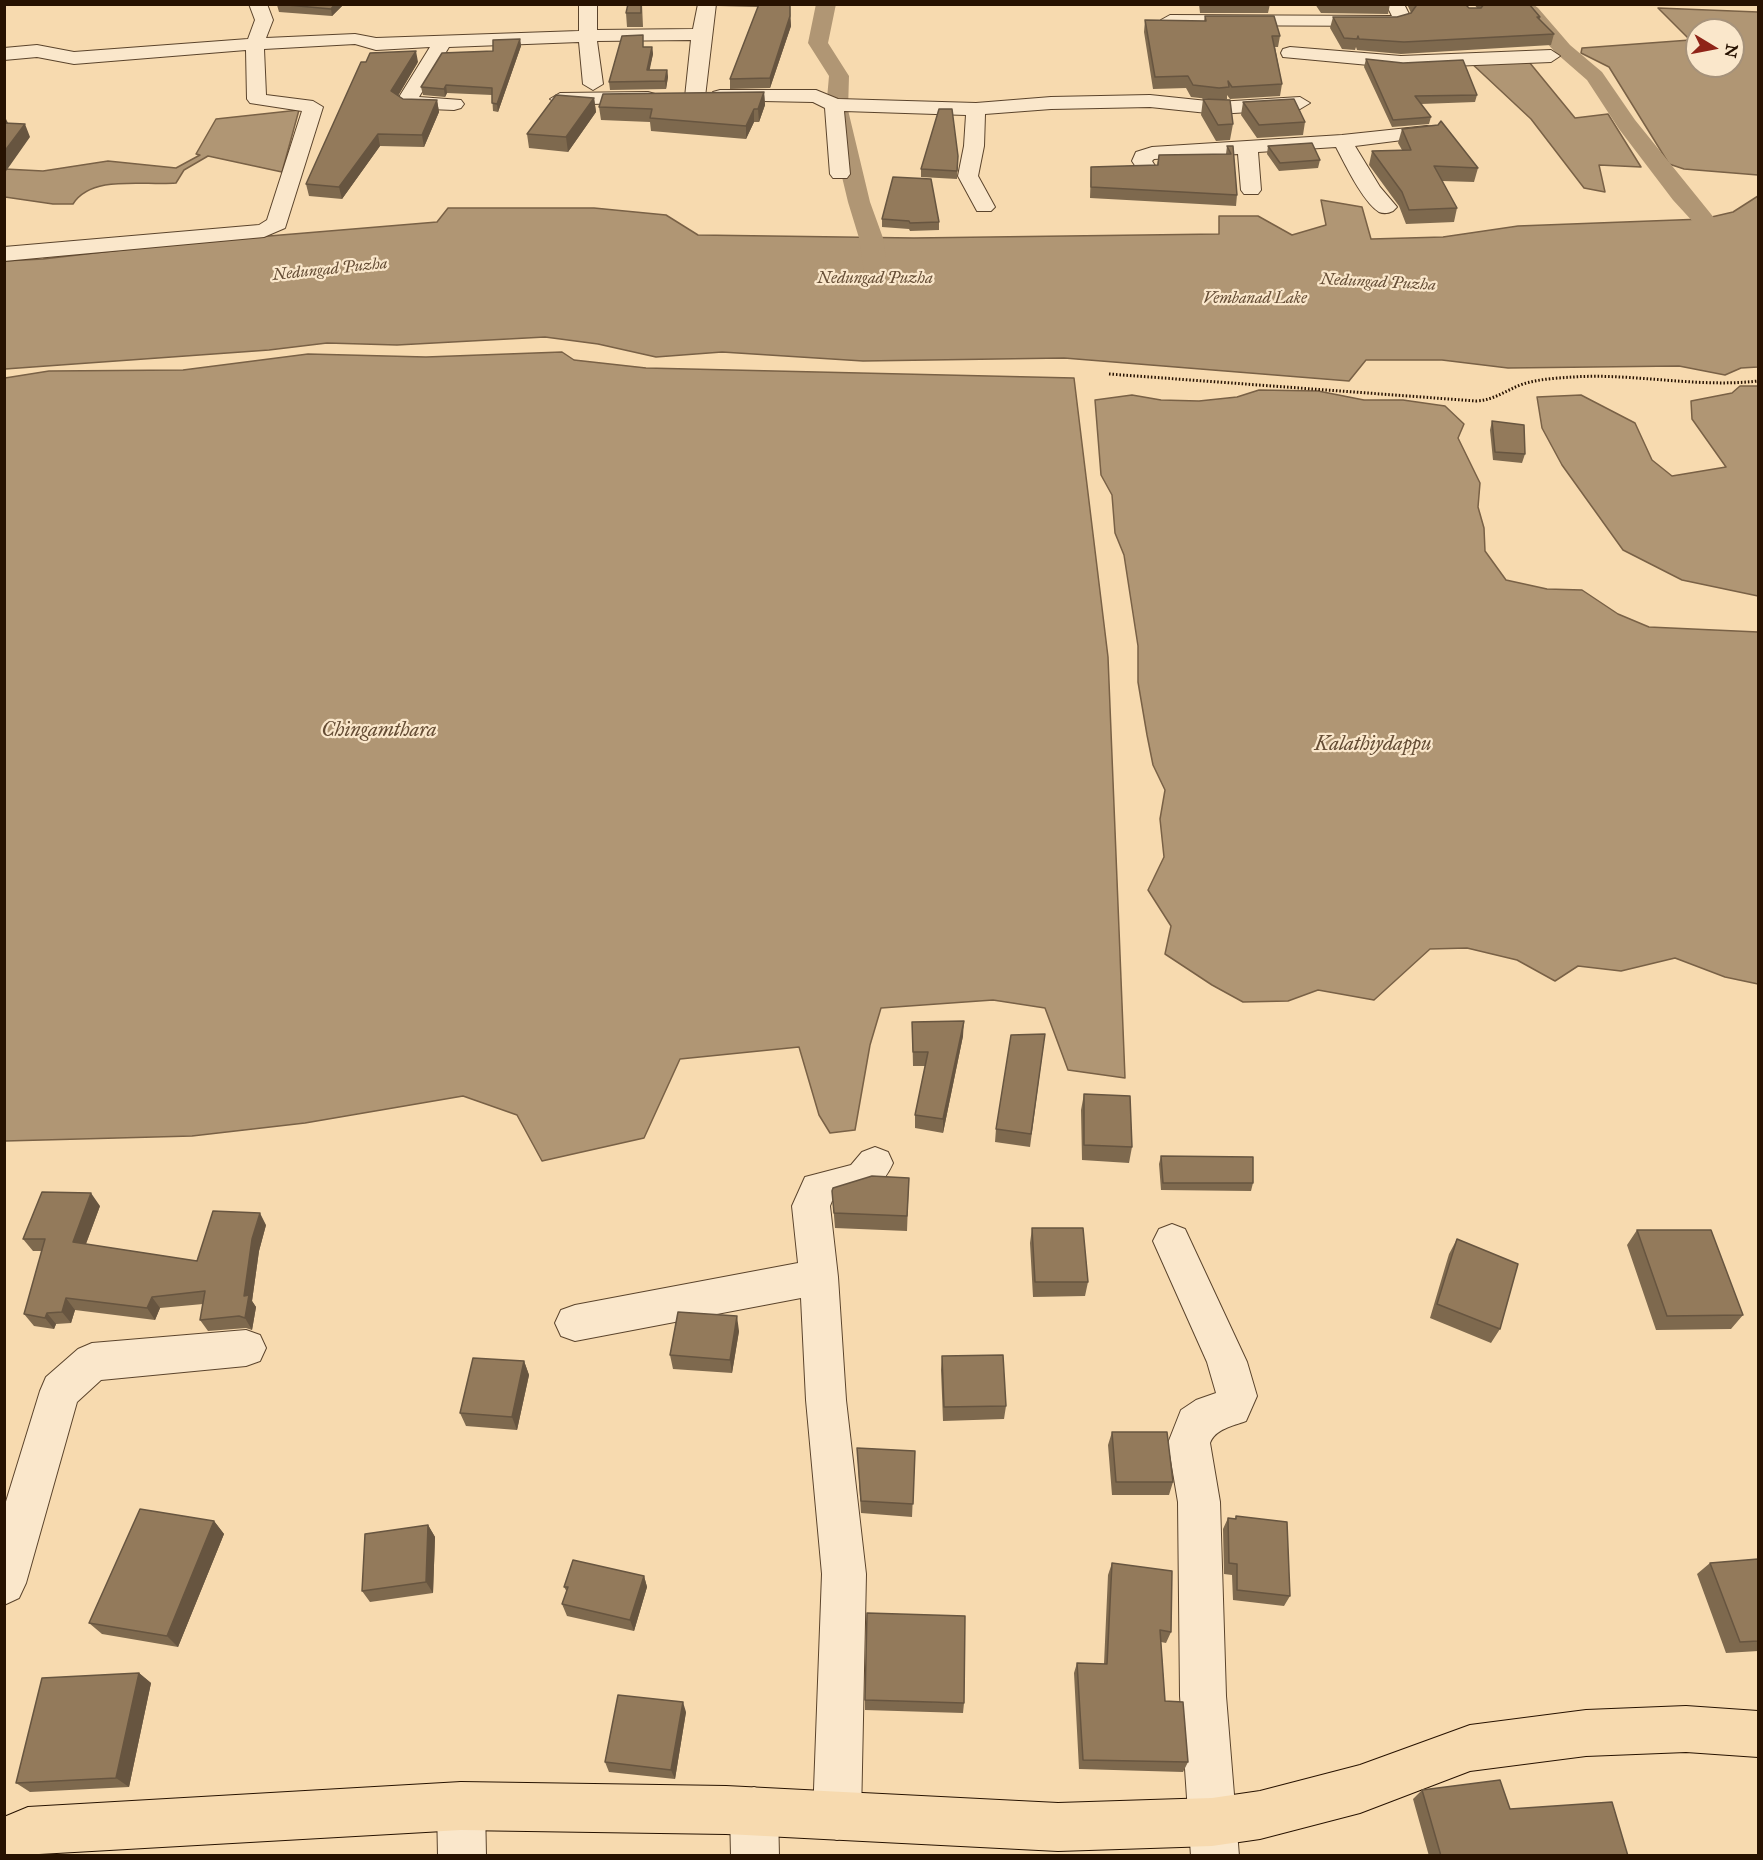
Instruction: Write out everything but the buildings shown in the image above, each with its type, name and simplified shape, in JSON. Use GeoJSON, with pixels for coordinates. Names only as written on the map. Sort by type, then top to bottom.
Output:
{"type":"FeatureCollection","features":[{"type":"Feature","properties":{"kind":"main road"},"geometry":{"type":"LineString","coordinates":[[4,1843],[28,1831],[461,1806],[755,1833],[837,1816],[1058,1827],[1213,1839],[1260,1815],[1360,1789],[1470,1748],[1597,1732],[1686,1729],[1758,1734]]}},
{"type":"Feature","properties":{"kind":"street"},"geometry":{"type":"LineString","coordinates":[[4,254],[264,231],[278,223],[313,107],[257,99],[255,44],[264,20],[258,4]]}},
{"type":"Feature","properties":{"kind":"street"},"geometry":{"type":"LineString","coordinates":[[577,121],[587,91],[587,36],[590,12],[588,4]]}},
{"type":"Feature","properties":{"kind":"street"},"geometry":{"type":"LineString","coordinates":[[695,97],[701,34],[707,4]]}},
{"type":"Feature","properties":{"kind":"street"},"geometry":{"type":"LineString","coordinates":[[1261,4],[1273,20],[1294,69],[1307,132],[1316,142]]}},
{"type":"Feature","properties":{"kind":"street"},"geometry":{"type":"LineString","coordinates":[[1170,20],[1395,21],[1402,18],[1395,4]]}},
{"type":"Feature","properties":{"kind":"street"},"geometry":{"type":"LineString","coordinates":[[4,54],[37,51],[74,58],[355,39],[376,44],[444,40],[701,34]]}},
{"type":"Feature","properties":{"kind":"street"},"geometry":{"type":"LineString","coordinates":[[444,40],[406,102],[454,104]]}},
{"type":"Feature","properties":{"kind":"street"},"geometry":{"type":"LineString","coordinates":[[1294,69],[1551,56]]}},
{"type":"Feature","properties":{"kind":"street"},"geometry":{"type":"LineString","coordinates":[[560,99],[587,91],[695,97],[816,96],[838,105],[976,109],[1085,102],[1150,101],[1217,108],[1300,103]]}},
{"type":"Feature","properties":{"kind":"street"},"geometry":{"type":"LineString","coordinates":[[838,105],[840,174]]}},
{"type":"Feature","properties":{"kind":"street"},"geometry":{"type":"LineString","coordinates":[[976,109],[974,146],[968,176],[984,207]]}},
{"type":"Feature","properties":{"kind":"street"},"geometry":{"type":"LineString","coordinates":[[1147,169],[1142,161],[1143,156],[1152,153],[1342,141],[1427,132]]}},
{"type":"Feature","properties":{"kind":"street"},"geometry":{"type":"LineString","coordinates":[[1342,141],[1371,190],[1386,207]]}},
{"type":"Feature","properties":{"kind":"street"},"geometry":{"type":"LineString","coordinates":[[1247,147],[1251,190]]}},
{"type":"Feature","properties":{"kind":"street"},"geometry":{"type":"LineString","coordinates":[[837,1816],[844,1574],[826,1400],[819,1277],[812,1206],[818,1188],[862,1178],[875,1163]]}},
{"type":"Feature","properties":{"kind":"street"},"geometry":{"type":"LineString","coordinates":[[1172,1241],[1227,1362],[1237,1396],[1232,1407],[1210,1414],[1196,1424],[1189,1443],[1199,1502],[1203,1696],[1213,1839]]}},
{"type":"Feature","properties":{"kind":"street"},"geometry":{"type":"LineString","coordinates":[[575,1323],[819,1277]]}},
{"type":"Feature","properties":{"kind":"street"},"geometry":{"type":"LineString","coordinates":[[4,1583],[60,1391],[92,1362],[246,1347]]}},
{"type":"Feature","properties":{"kind":"street"},"geometry":{"type":"LineString","coordinates":[[461,1806],[462,1856]]}},
{"type":"Feature","properties":{"kind":"path"},"geometry":{"type":"LineString","coordinates":[[1110,374],[1476,401],[1495,400],[1527,383],[1588,376],[1615,376],[1696,385],[1758,381]]}},
{"type":"Feature","properties":{"kind":"water"},"geometry":{"type":"Polygon","coordinates":[[[1658,8],[1758,12],[1758,175],[1684,169],[1669,164],[1609,67],[1581,53],[1582,48],[1685,40],[1685,78],[1745,78],[1745,18],[1685,18],[1685,35],[1658,8]]]}},
{"type":"Feature","properties":{"kind":"water"},"geometry":{"type":"Polygon","coordinates":[[[1525,57],[1575,118],[1608,114],[1641,167],[1599,165],[1605,192],[1584,188],[1531,119],[1469,61],[1525,57]]]}},
{"type":"Feature","properties":{"kind":"water"},"geometry":{"type":"Polygon","coordinates":[[[299,110],[282,172],[208,156],[184,170],[176,183],[106,185],[93,188],[73,204],[53,204],[5,197],[5,169],[43,171],[108,161],[176,168],[200,155],[196,154],[216,119],[299,110]]]}},
{"type":"Feature","properties":{"kind":"water","name":"Vembanad Lake"},"geometry":{"type":"Polygon","coordinates":[[[1758,196],[1758,367],[1741,368],[1725,375],[1679,366],[1508,368],[1442,360],[1366,360],[1349,381],[1064,358],[863,361],[722,352],[656,357],[598,344],[545,337],[397,345],[327,343],[269,350],[5,369],[4,261],[437,222],[448,208],[594,208],[666,215],[698,235],[914,238],[1219,234],[1219,216],[1258,216],[1292,235],[1326,225],[1321,200],[1362,207],[1371,239],[1443,237],[1518,226],[1703,219],[1733,212],[1758,196]]]}},
{"type":"Feature","properties":{"kind":"water","name":"Chingamthara"},"geometry":{"type":"Polygon","coordinates":[[[562,352],[574,360],[646,368],[1074,378],[1108,657],[1125,1078],[1068,1070],[1045,1008],[993,1000],[881,1008],[870,1045],[855,1130],[830,1133],[819,1115],[799,1047],[680,1059],[644,1138],[542,1161],[517,1115],[463,1096],[305,1123],[192,1136],[5,1141],[5,378],[49,371],[183,370],[308,354],[426,357],[562,352]]]}},
{"type":"Feature","properties":{"kind":"water"},"geometry":{"type":"Polygon","coordinates":[[[1740,386],[1758,386],[1758,596],[1682,580],[1623,550],[1562,465],[1542,428],[1537,397],[1581,395],[1635,423],[1652,460],[1672,476],[1726,467],[1692,419],[1691,401],[1732,393],[1740,386]]]}},
{"type":"Feature","properties":{"kind":"water","name":"Kalathiydappu"},"geometry":{"type":"Polygon","coordinates":[[[1259,390],[1318,391],[1364,400],[1403,400],[1445,406],[1464,424],[1458,438],[1480,483],[1478,507],[1484,528],[1485,551],[1506,580],[1547,589],[1582,590],[1618,614],[1649,627],[1758,632],[1758,984],[1725,977],[1675,958],[1621,971],[1578,966],[1555,981],[1517,960],[1467,948],[1430,949],[1374,1000],[1318,990],[1288,1001],[1243,1002],[1165,954],[1171,926],[1148,890],[1164,857],[1160,819],[1165,790],[1153,765],[1147,735],[1138,682],[1138,646],[1124,555],[1115,533],[1112,495],[1101,475],[1095,400],[1132,395],[1161,400],[1199,401],[1237,397],[1259,390]]]}},
{"type":"Feature","properties":{"kind":"waterway","name":"Nedungad Puzha"},"geometry":{"type":"LineString","coordinates":[[826,4],[818,43],[839,76],[837,110],[859,202],[871,238],[877,279]]}},
{"type":"Feature","properties":{"kind":"waterway"},"geometry":{"type":"LineString","coordinates":[[1520,4],[1531,12],[1563,49],[1595,76],[1627,124],[1681,195],[1703,219]]}}]}
